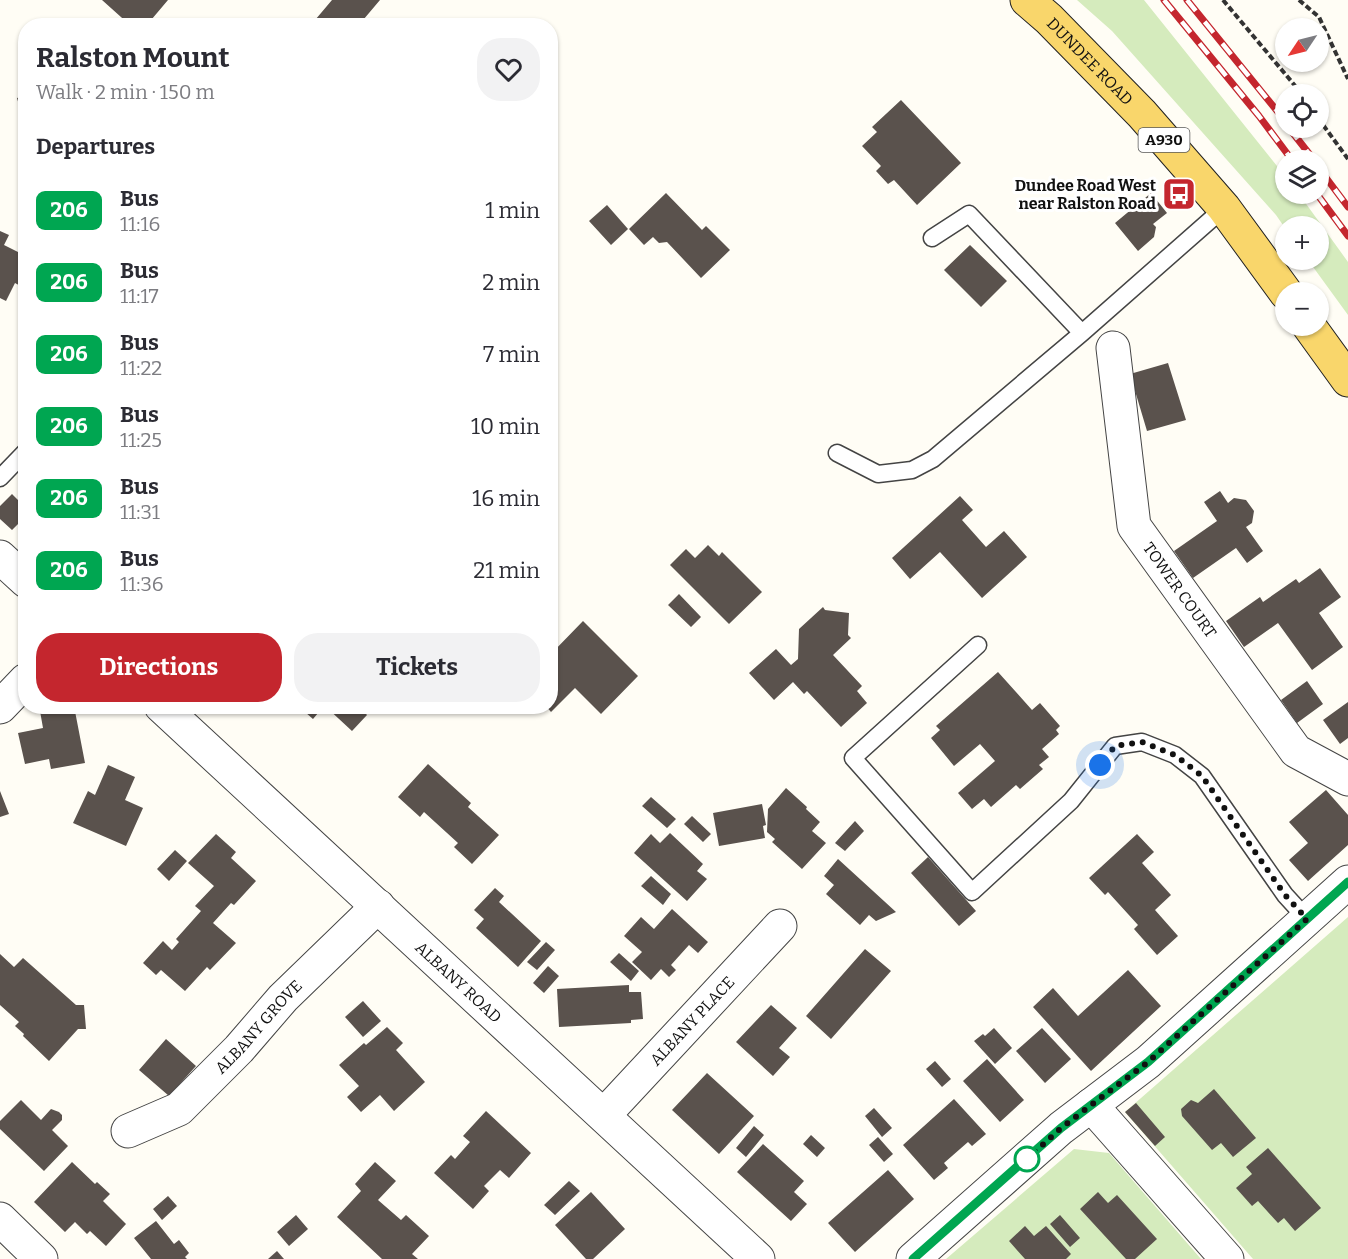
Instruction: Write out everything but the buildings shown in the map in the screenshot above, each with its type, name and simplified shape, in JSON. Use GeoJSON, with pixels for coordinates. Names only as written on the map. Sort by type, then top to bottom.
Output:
{"type":"FeatureCollection","features":[{"type":"Feature","properties":{"kind":"main road","name":"DUNDEE ROAD"},"geometry":{"type":"LineString","coordinates":[[1027,0],[1049,19],[1142,114],[1224,208],[1278,282]]}},
{"type":"Feature","properties":{"kind":"main road"},"geometry":{"type":"LineString","coordinates":[[1316,336],[1348,380]]}},
{"type":"Feature","properties":{"kind":"street","name":"TOWER COURT"},"geometry":{"type":"LineString","coordinates":[[1113,348],[1134,526],[1296,751],[1348,778]]}},
{"type":"Feature","properties":{"kind":"street"},"geometry":{"type":"LineString","coordinates":[[0,557],[18,574]]}},
{"type":"Feature","properties":{"kind":"street"},"geometry":{"type":"LineString","coordinates":[[0,707],[18,688]]}},
{"type":"Feature","properties":{"kind":"street","name":"ALBANY ROAD"},"geometry":{"type":"LineString","coordinates":[[170,714],[758,1259]]}},
{"type":"Feature","properties":{"kind":"street"},"geometry":{"type":"LineString","coordinates":[[913,1259],[1061,1128],[1148,1062],[1348,882]]}},
{"type":"Feature","properties":{"kind":"street","name":"ALBANY GROVE"},"geometry":{"type":"LineString","coordinates":[[128,1131],[179,1109],[239,1049],[283,998],[378,906]]}},
{"type":"Feature","properties":{"kind":"street","name":"ALBANY PLACE"},"geometry":{"type":"LineString","coordinates":[[604,1115],[780,926]]}},
{"type":"Feature","properties":{"kind":"street"},"geometry":{"type":"LineString","coordinates":[[1091,1105],[1227,1259]]}},
{"type":"Feature","properties":{"kind":"street"},"geometry":{"type":"LineString","coordinates":[[0,1219],[41,1259]]}},
{"type":"Feature","properties":{"kind":"lane"},"geometry":{"type":"LineString","coordinates":[[837,453],[878,474],[912,470],[933,459],[1082,333],[1224,208]]}},
{"type":"Feature","properties":{"kind":"lane"},"geometry":{"type":"LineString","coordinates":[[932,238],[969,214],[1082,333]]}},
{"type":"Feature","properties":{"kind":"lane"},"geometry":{"type":"LineString","coordinates":[[0,478],[18,460]]}},
{"type":"Feature","properties":{"kind":"lane"},"geometry":{"type":"LineString","coordinates":[[978,645],[853,758],[972,892],[1071,801],[1115,746],[1142,742],[1175,755],[1202,776],[1285,895],[1307,919]]}},
{"type":"Feature","properties":{"kind":"path"},"geometry":{"type":"LineString","coordinates":[[1223,0],[1294,84]]}},
{"type":"Feature","properties":{"kind":"path"},"geometry":{"type":"LineString","coordinates":[[1299,0],[1319,17],[1348,79]]}},
{"type":"Feature","properties":{"kind":"path"},"geometry":{"type":"LineString","coordinates":[[1329,133],[1348,159]]}},
{"type":"Feature","properties":{"kind":"green space"},"geometry":{"type":"Polygon","coordinates":[[[1077,0],[1144,0],[1275,164],[1275,204],[1306,204],[1315,216],[1277,216],[1112,31],[1077,0]]]}},
{"type":"Feature","properties":{"kind":"green space"},"geometry":{"type":"Polygon","coordinates":[[[1329,236],[1348,262],[1348,315],[1329,289],[1329,282],[1324,282],[1315,270],[1329,270],[1329,236]]]}},
{"type":"Feature","properties":{"kind":"green space"},"geometry":{"type":"Polygon","coordinates":[[[1348,917],[1348,1259],[1253,1259],[1125,1112],[1348,917]]]}},
{"type":"Feature","properties":{"kind":"green space"},"geometry":{"type":"Polygon","coordinates":[[[1074,1149],[1109,1153],[1201,1259],[946,1259],[1074,1149]]]}},
{"type":"Feature","properties":{"kind":"railway"},"geometry":{"type":"LineString","coordinates":[[1164,0],[1284,150]]}},
{"type":"Feature","properties":{"kind":"railway"},"geometry":{"type":"LineString","coordinates":[[1187,0],[1275,108]]}},
{"type":"Feature","properties":{"kind":"railway"},"geometry":{"type":"LineString","coordinates":[[1297,138],[1306,150]]}},
{"type":"Feature","properties":{"kind":"railway"},"geometry":{"type":"LineString","coordinates":[[1329,182],[1348,207]]}},
{"type":"Feature","properties":{"kind":"railway"},"geometry":{"type":"LineString","coordinates":[[1324,204],[1348,236]]}},
{"type":"Feature","properties":{"kind":"bus line","name":"206"},"geometry":{"type":"LineString","coordinates":[[913,1259],[1061,1128],[1148,1062],[1348,882]]}},
{"type":"Feature","properties":{"kind":"place","name":"Dundee Road West near Ralston Road"},"geometry":{"type":"Point","coordinates":[1179,194]}},
{"type":"Feature","properties":{"kind":"route"},"geometry":{"type":"LineString","coordinates":[[1027,1159],[1061,1128],[1148,1062],[1307,919],[1285,895],[1202,776],[1175,755],[1142,742],[1115,746],[1100,765]]}}]}
